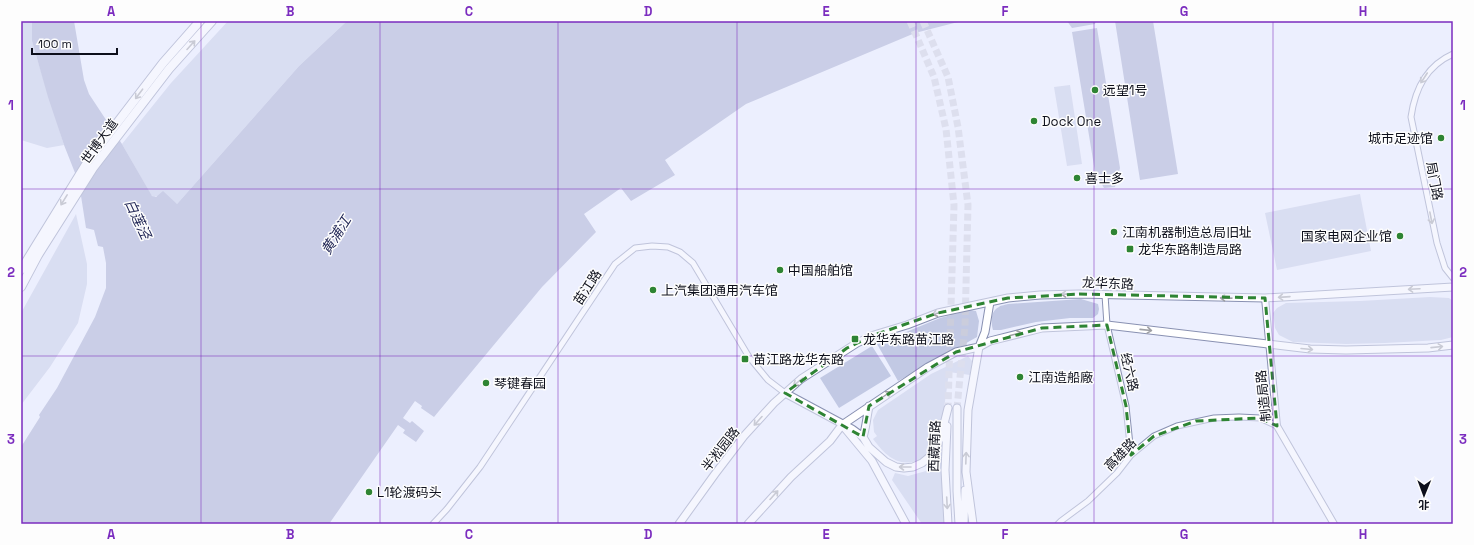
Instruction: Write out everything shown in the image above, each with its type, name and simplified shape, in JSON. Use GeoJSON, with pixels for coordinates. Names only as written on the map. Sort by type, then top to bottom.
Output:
{"type":"FeatureCollection","features":[{"type":"Feature","properties":{"kind":"main road","name":"世博大道"},"geometry":{"type":"LineString","coordinates":[[21,287],[35,253],[57,210],[88,161],[163,63],[200,21]]}},
{"type":"Feature","properties":{"kind":"main road","name":"世博大道"},"geometry":{"type":"LineString","coordinates":[[21,270],[35,253],[94,168],[169,69],[212,21]]}},
{"type":"Feature","properties":{"kind":"main road","name":"龙华东路"},"geometry":{"type":"LineString","coordinates":[[785,393],[801,379],[857,342],[938,313],[1008,298],[1079,294],[1265,298],[1453,287]]}},
{"type":"Feature","properties":{"kind":"main road"},"geometry":{"type":"LineString","coordinates":[[964,524],[968,410],[979,347],[985,332],[990,302]]}},
{"type":"Feature","properties":{"kind":"main road"},"geometry":{"type":"LineString","coordinates":[[748,524],[791,477],[830,441],[842,425],[928,366],[956,352],[979,347],[990,341],[1042,328],[1107,325],[1310,349],[1346,350],[1428,348],[1453,345]]}},
{"type":"Feature","properties":{"kind":"main road","name":"西藏南路"},"geometry":{"type":"LineString","coordinates":[[785,393],[842,425],[852,429],[863,437],[869,447],[886,462],[896,467],[913,467],[922,463],[933,454],[941,436],[948,408],[945,470],[947,523]]}},
{"type":"Feature","properties":{"kind":"main road","name":"半淞园路"},"geometry":{"type":"LineString","coordinates":[[679,524],[744,436],[785,393]]}},
{"type":"Feature","properties":{"kind":"main road"},"geometry":{"type":"LineString","coordinates":[[863,437],[866,430],[865,422],[869,406]]}},
{"type":"Feature","properties":{"kind":"main road"},"geometry":{"type":"LineString","coordinates":[[957,408],[957,491],[959,524]]}},
{"type":"Feature","properties":{"kind":"main road","name":"西藏南路"},"geometry":{"type":"LineString","coordinates":[[842,425],[872,461],[906,524]]}},
{"type":"Feature","properties":{"kind":"main road"},"geometry":{"type":"LineString","coordinates":[[966,472],[973,524]]}},
{"type":"Feature","properties":{"kind":"street","name":"局门路"},"geometry":{"type":"LineString","coordinates":[[1453,54],[1446,57],[1429,70],[1420,84],[1415,96],[1411,117],[1437,243],[1445,268],[1453,278]]}},
{"type":"Feature","properties":{"kind":"street","name":"苗江路"},"geometry":{"type":"LineString","coordinates":[[434,524],[480,467],[615,264],[635,248],[652,246],[668,247],[680,252],[693,263],[749,357],[768,380],[785,393]]}},
{"type":"Feature","properties":{"kind":"street","name":"经六路"},"geometry":{"type":"LineString","coordinates":[[1106,295],[1107,325],[1124,395],[1131,454]]}},
{"type":"Feature","properties":{"kind":"street","name":"制造局路"},"geometry":{"type":"LineString","coordinates":[[1265,298],[1268,345],[1278,426],[1334,524]]}},
{"type":"Feature","properties":{"kind":"street","name":"高雄路"},"geometry":{"type":"LineString","coordinates":[[1058,524],[1061,520],[1088,501],[1117,473],[1131,454],[1154,436],[1177,426],[1196,421],[1239,417],[1260,418],[1278,426]]}},
{"type":"Feature","properties":{"kind":"highlighted area"},"geometry":{"type":"Polygon","coordinates":[[[1079,294],[1265,298],[1277,426],[1260,418],[1196,421],[1154,436],[1131,455],[1126,406],[1107,325],[1042,328],[956,352],[869,406],[863,437],[785,393],[847,348],[874,335],[938,313],[1008,298],[1079,294]]]}},
{"type":"Feature","properties":{"kind":"shaded area"},"geometry":{"type":"Polygon","coordinates":[[[21,21],[32,21],[32,40],[35,52],[64,145],[47,148],[21,140],[21,21]]]}},
{"type":"Feature","properties":{"kind":"shaded area"},"geometry":{"type":"Polygon","coordinates":[[[228,21],[347,21],[299,66],[177,204],[157,196],[154,197],[151,195],[122,144],[171,83],[228,21]]]}},
{"type":"Feature","properties":{"kind":"shaded area"},"geometry":{"type":"Polygon","coordinates":[[[1070,85],[1082,164],[1067,166],[1054,87],[1070,85]]]}},
{"type":"Feature","properties":{"kind":"shaded area"},"geometry":{"type":"Polygon","coordinates":[[[1360,194],[1371,251],[1277,270],[1265,213],[1360,194]]]}},
{"type":"Feature","properties":{"kind":"shaded area"},"geometry":{"type":"Polygon","coordinates":[[[76,214],[87,264],[87,284],[78,323],[50,367],[21,405],[21,313],[76,214]]]}},
{"type":"Feature","properties":{"kind":"shaded area"},"geometry":{"type":"Polygon","coordinates":[[[1430,297],[1449,298],[1453,301],[1453,337],[1441,340],[1385,343],[1346,344],[1293,342],[1279,335],[1275,328],[1273,313],[1277,308],[1286,303],[1430,297]]]}},
{"type":"Feature","properties":{"kind":"shaded area"},"geometry":{"type":"Polygon","coordinates":[[[1081,299],[1098,304],[1098,314],[1093,318],[1070,318],[1036,322],[1001,330],[993,330],[992,321],[994,311],[1001,306],[1008,304],[1081,299]]]}},
{"type":"Feature","properties":{"kind":"shaded area"},"geometry":{"type":"Polygon","coordinates":[[[970,310],[976,311],[979,321],[977,337],[898,381],[877,344],[940,318],[970,310]]]}},
{"type":"Feature","properties":{"kind":"shaded area"},"geometry":{"type":"Polygon","coordinates":[[[872,346],[891,376],[839,408],[820,378],[872,346]]]}},
{"type":"Feature","properties":{"kind":"shaded area"},"geometry":{"type":"Polygon","coordinates":[[[968,356],[972,361],[970,375],[949,372],[942,420],[933,450],[922,459],[912,462],[900,462],[885,453],[873,439],[877,436],[874,432],[873,420],[878,410],[931,374],[968,356]]]}},
{"type":"Feature","properties":{"kind":"shaded area"},"geometry":{"type":"Polygon","coordinates":[[[940,457],[942,463],[944,524],[922,524],[892,480],[895,473],[908,476],[926,471],[940,457]]]}},
{"type":"Feature","properties":{"kind":"water"},"geometry":{"type":"Polygon","coordinates":[[[32,21],[74,21],[84,80],[89,94],[122,144],[152,196],[156,197],[163,191],[177,204],[299,66],[347,21],[962,21],[915,33],[746,104],[665,160],[675,175],[631,201],[621,188],[584,214],[596,232],[542,287],[434,417],[421,408],[422,406],[415,401],[403,418],[410,423],[412,421],[424,431],[416,442],[403,433],[405,430],[398,425],[329,524],[21,524],[21,447],[40,417],[39,415],[57,388],[95,317],[106,288],[106,263],[103,247],[98,246],[94,230],[86,228],[79,183],[64,145],[48,97],[32,41],[32,21]]]}},
{"type":"Feature","properties":{"kind":"water"},"geometry":{"type":"Polygon","coordinates":[[[1067,21],[1096,21],[1095,24],[1072,28],[1067,21]]]}},
{"type":"Feature","properties":{"kind":"water"},"geometry":{"type":"Polygon","coordinates":[[[1115,21],[1153,21],[1178,174],[1140,180],[1115,21]]]}},
{"type":"Feature","properties":{"kind":"water","name":"远望1号"},"geometry":{"type":"Polygon","coordinates":[[[1097,28],[1120,168],[1115,187],[1104,188],[1095,172],[1072,32],[1097,28]]]}},
{"type":"Feature","properties":{"kind":"tunnel"},"geometry":{"type":"LineString","coordinates":[[910,21],[934,77],[946,129],[954,205],[948,408]]}},
{"type":"Feature","properties":{"kind":"tunnel"},"geometry":{"type":"LineString","coordinates":[[923,21],[948,77],[958,127],[968,205],[965,326],[957,408]]}},
{"type":"Feature","properties":{"kind":"place","name":"远望1号"},"geometry":{"type":"Point","coordinates":[1095,90]}},
{"type":"Feature","properties":{"kind":"place","name":"Dock One"},"geometry":{"type":"Point","coordinates":[1034,121]}},
{"type":"Feature","properties":{"kind":"place","name":"城市足迹馆"},"geometry":{"type":"Point","coordinates":[1441,138]}},
{"type":"Feature","properties":{"kind":"place","name":"喜士多"},"geometry":{"type":"Point","coordinates":[1077,178]}},
{"type":"Feature","properties":{"kind":"place","name":"江南机器制造总局旧址"},"geometry":{"type":"Point","coordinates":[1114,232]}},
{"type":"Feature","properties":{"kind":"place","name":"国家电网企业馆"},"geometry":{"type":"Point","coordinates":[1400,236]}},
{"type":"Feature","properties":{"kind":"place","name":"龙华东路制造局路"},"geometry":{"type":"Point","coordinates":[1130,249]}},
{"type":"Feature","properties":{"kind":"place","name":"中国船舶馆"},"geometry":{"type":"Point","coordinates":[780,270]}},
{"type":"Feature","properties":{"kind":"place","name":"上汽集团通用汽车馆"},"geometry":{"type":"Point","coordinates":[653,290]}},
{"type":"Feature","properties":{"kind":"place","name":"龙华东路苗江路"},"geometry":{"type":"Point","coordinates":[855,339]}},
{"type":"Feature","properties":{"kind":"place","name":"苗江路龙华东路"},"geometry":{"type":"Point","coordinates":[745,359]}},
{"type":"Feature","properties":{"kind":"place","name":"江南造船廠"},"geometry":{"type":"Point","coordinates":[1020,377]}},
{"type":"Feature","properties":{"kind":"place","name":"琴键春园"},"geometry":{"type":"Point","coordinates":[486,383]}},
{"type":"Feature","properties":{"kind":"place","name":"L1轮渡码头"},"geometry":{"type":"Point","coordinates":[369,492]}},
{"type":"Feature","properties":{"kind":"water label","name":"白莲泾"},"geometry":{"type":"Point","coordinates":[138,219]}},
{"type":"Feature","properties":{"kind":"water label","name":"黄浦江"},"geometry":{"type":"Point","coordinates":[336,235]}}]}
